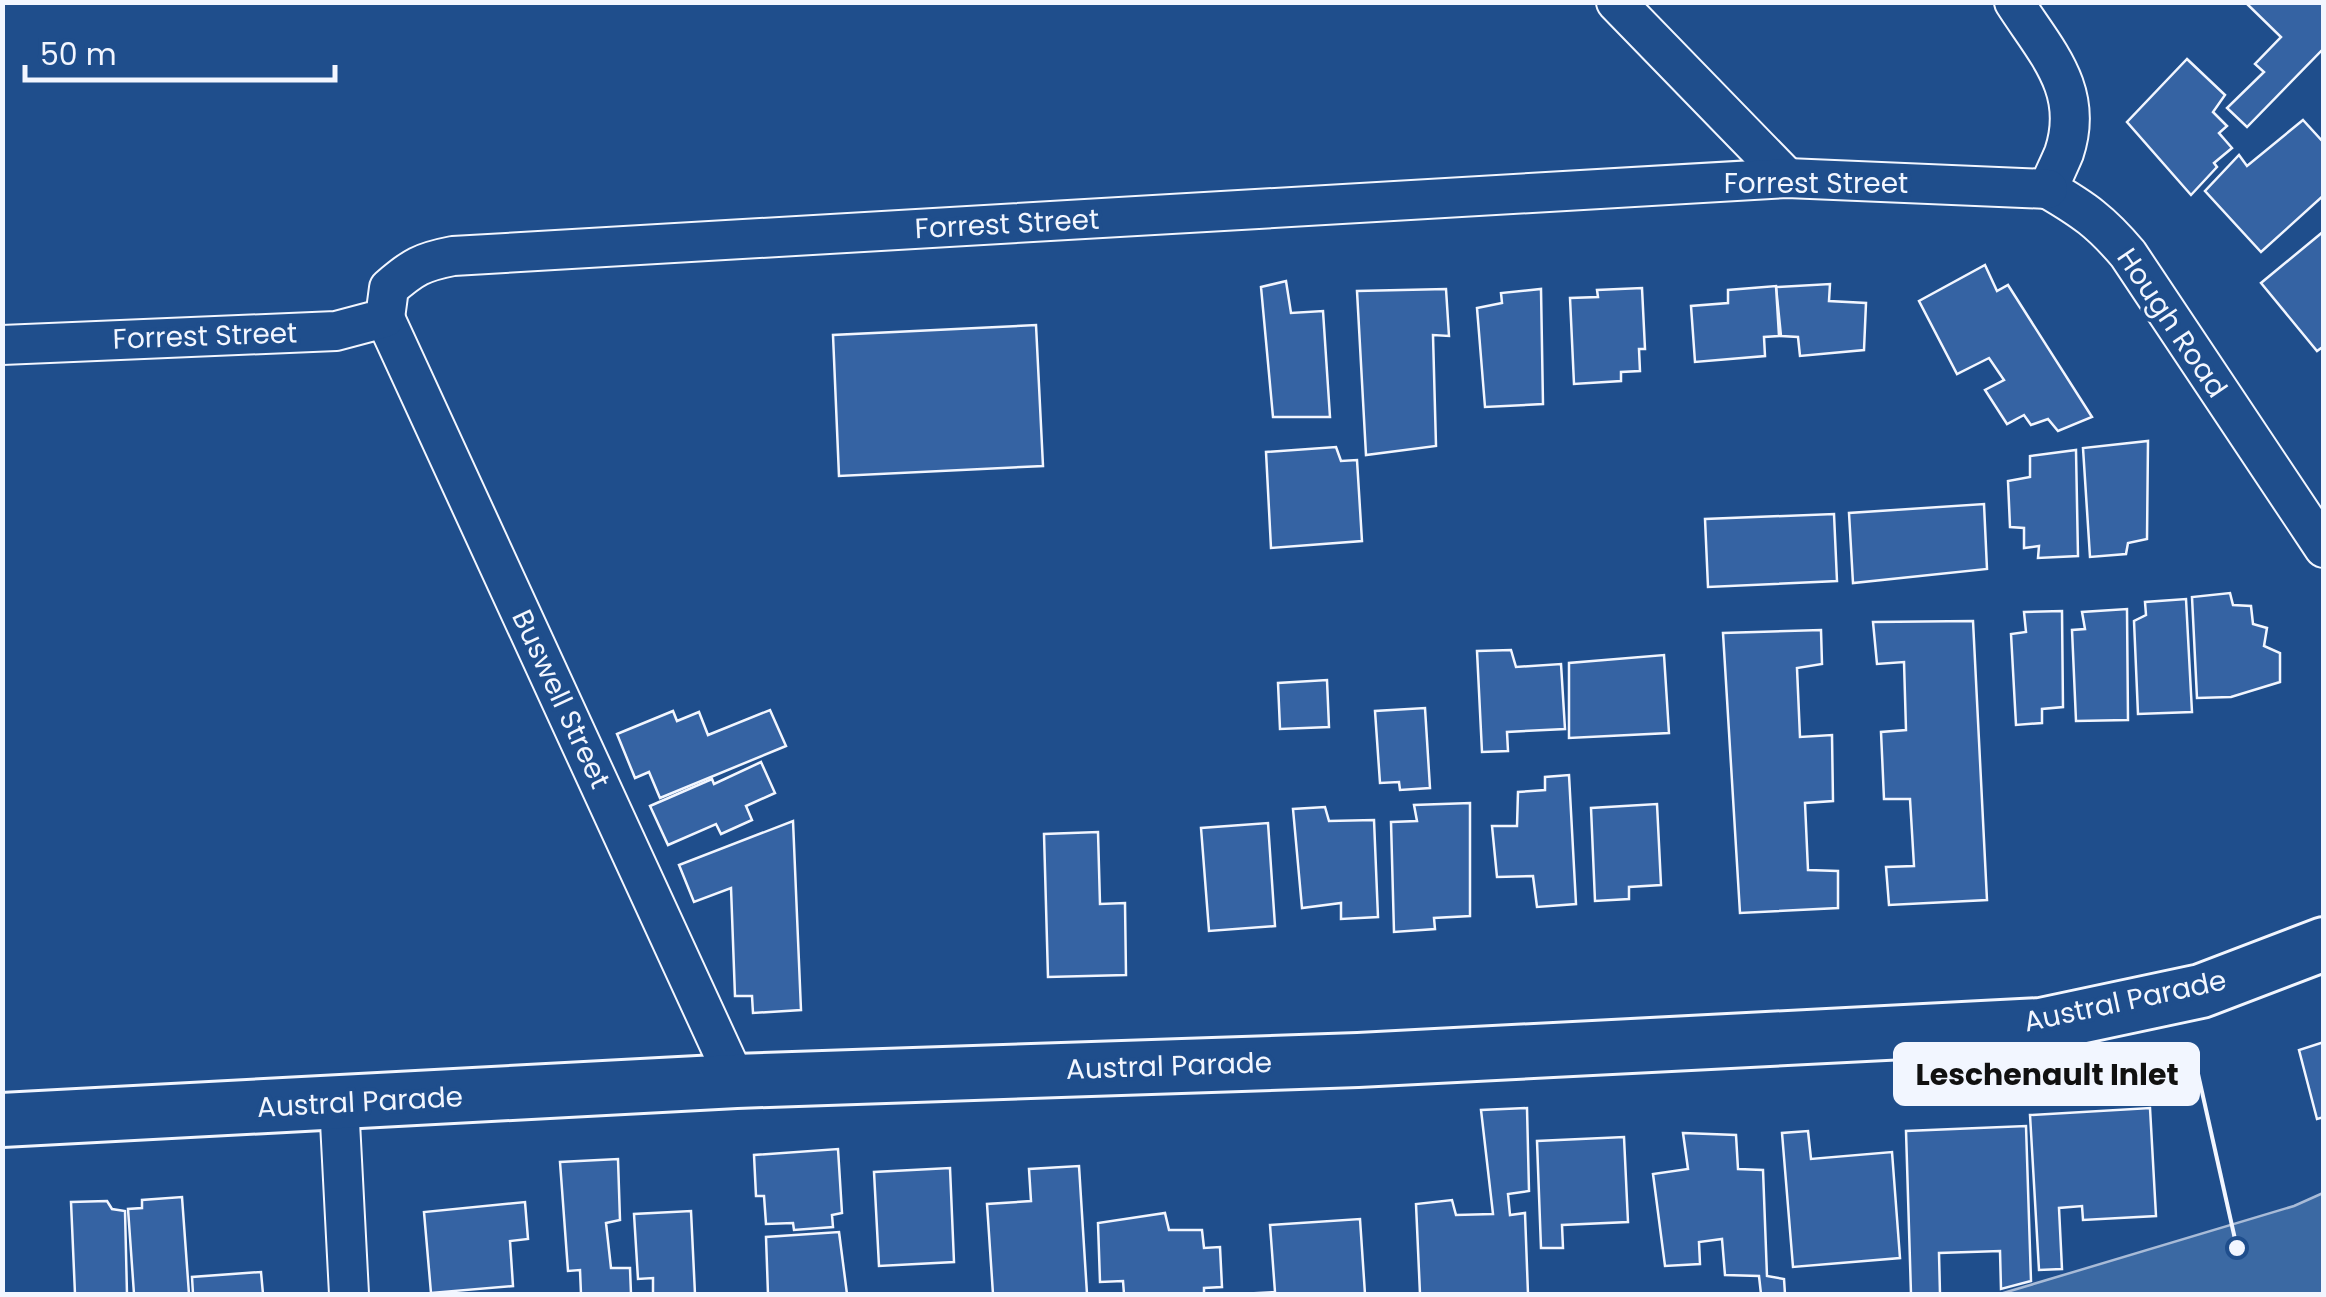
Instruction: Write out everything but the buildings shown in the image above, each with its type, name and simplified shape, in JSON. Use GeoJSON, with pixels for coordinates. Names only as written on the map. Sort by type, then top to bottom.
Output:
{"type":"FeatureCollection","features":[{"type":"Feature","properties":{"kind":"street"},"geometry":{"type":"LineString","coordinates":[[1616,2],[1787,178]]}},
{"type":"Feature","properties":{"kind":"street"},"geometry":{"type":"LineString","coordinates":[[2014,2],[2065,84],[2070,102],[2070,128],[2064,152],[2048,189]]}},
{"type":"Feature","properties":{"kind":"street","name":"Forrest Street"},"geometry":{"type":"LineString","coordinates":[[2,344],[336,330],[385,318],[389,288],[426,261],[453,256],[1787,178],[2048,189]]}},
{"type":"Feature","properties":{"kind":"street","name":"Hough Road"},"geometry":{"type":"LineString","coordinates":[[2048,189],[2105,226],[2128,254],[2324,548]]}},
{"type":"Feature","properties":{"kind":"street","name":"Buswell Street"},"geometry":{"type":"LineString","coordinates":[[385,318],[736,1081]]}},
{"type":"Feature","properties":{"kind":"street","name":"Austral Parade"},"geometry":{"type":"LineString","coordinates":[[2,1120],[736,1081],[1358,1060],[2041,1024],[2201,991],[2324,944]]}},
{"type":"Feature","properties":{"kind":"street"},"geometry":{"type":"LineString","coordinates":[[339,1103],[350,1294]]}},
{"type":"Feature","properties":{"kind":"water"},"geometry":{"type":"Polygon","coordinates":[[[2323,1193],[2323,1294],[2000,1294],[2294,1206],[2323,1193]]]}},
{"type":"Feature","properties":{"kind":"place","name":"Leschenault Inlet"},"geometry":{"type":"Point","coordinates":[2237,1248]}}]}
